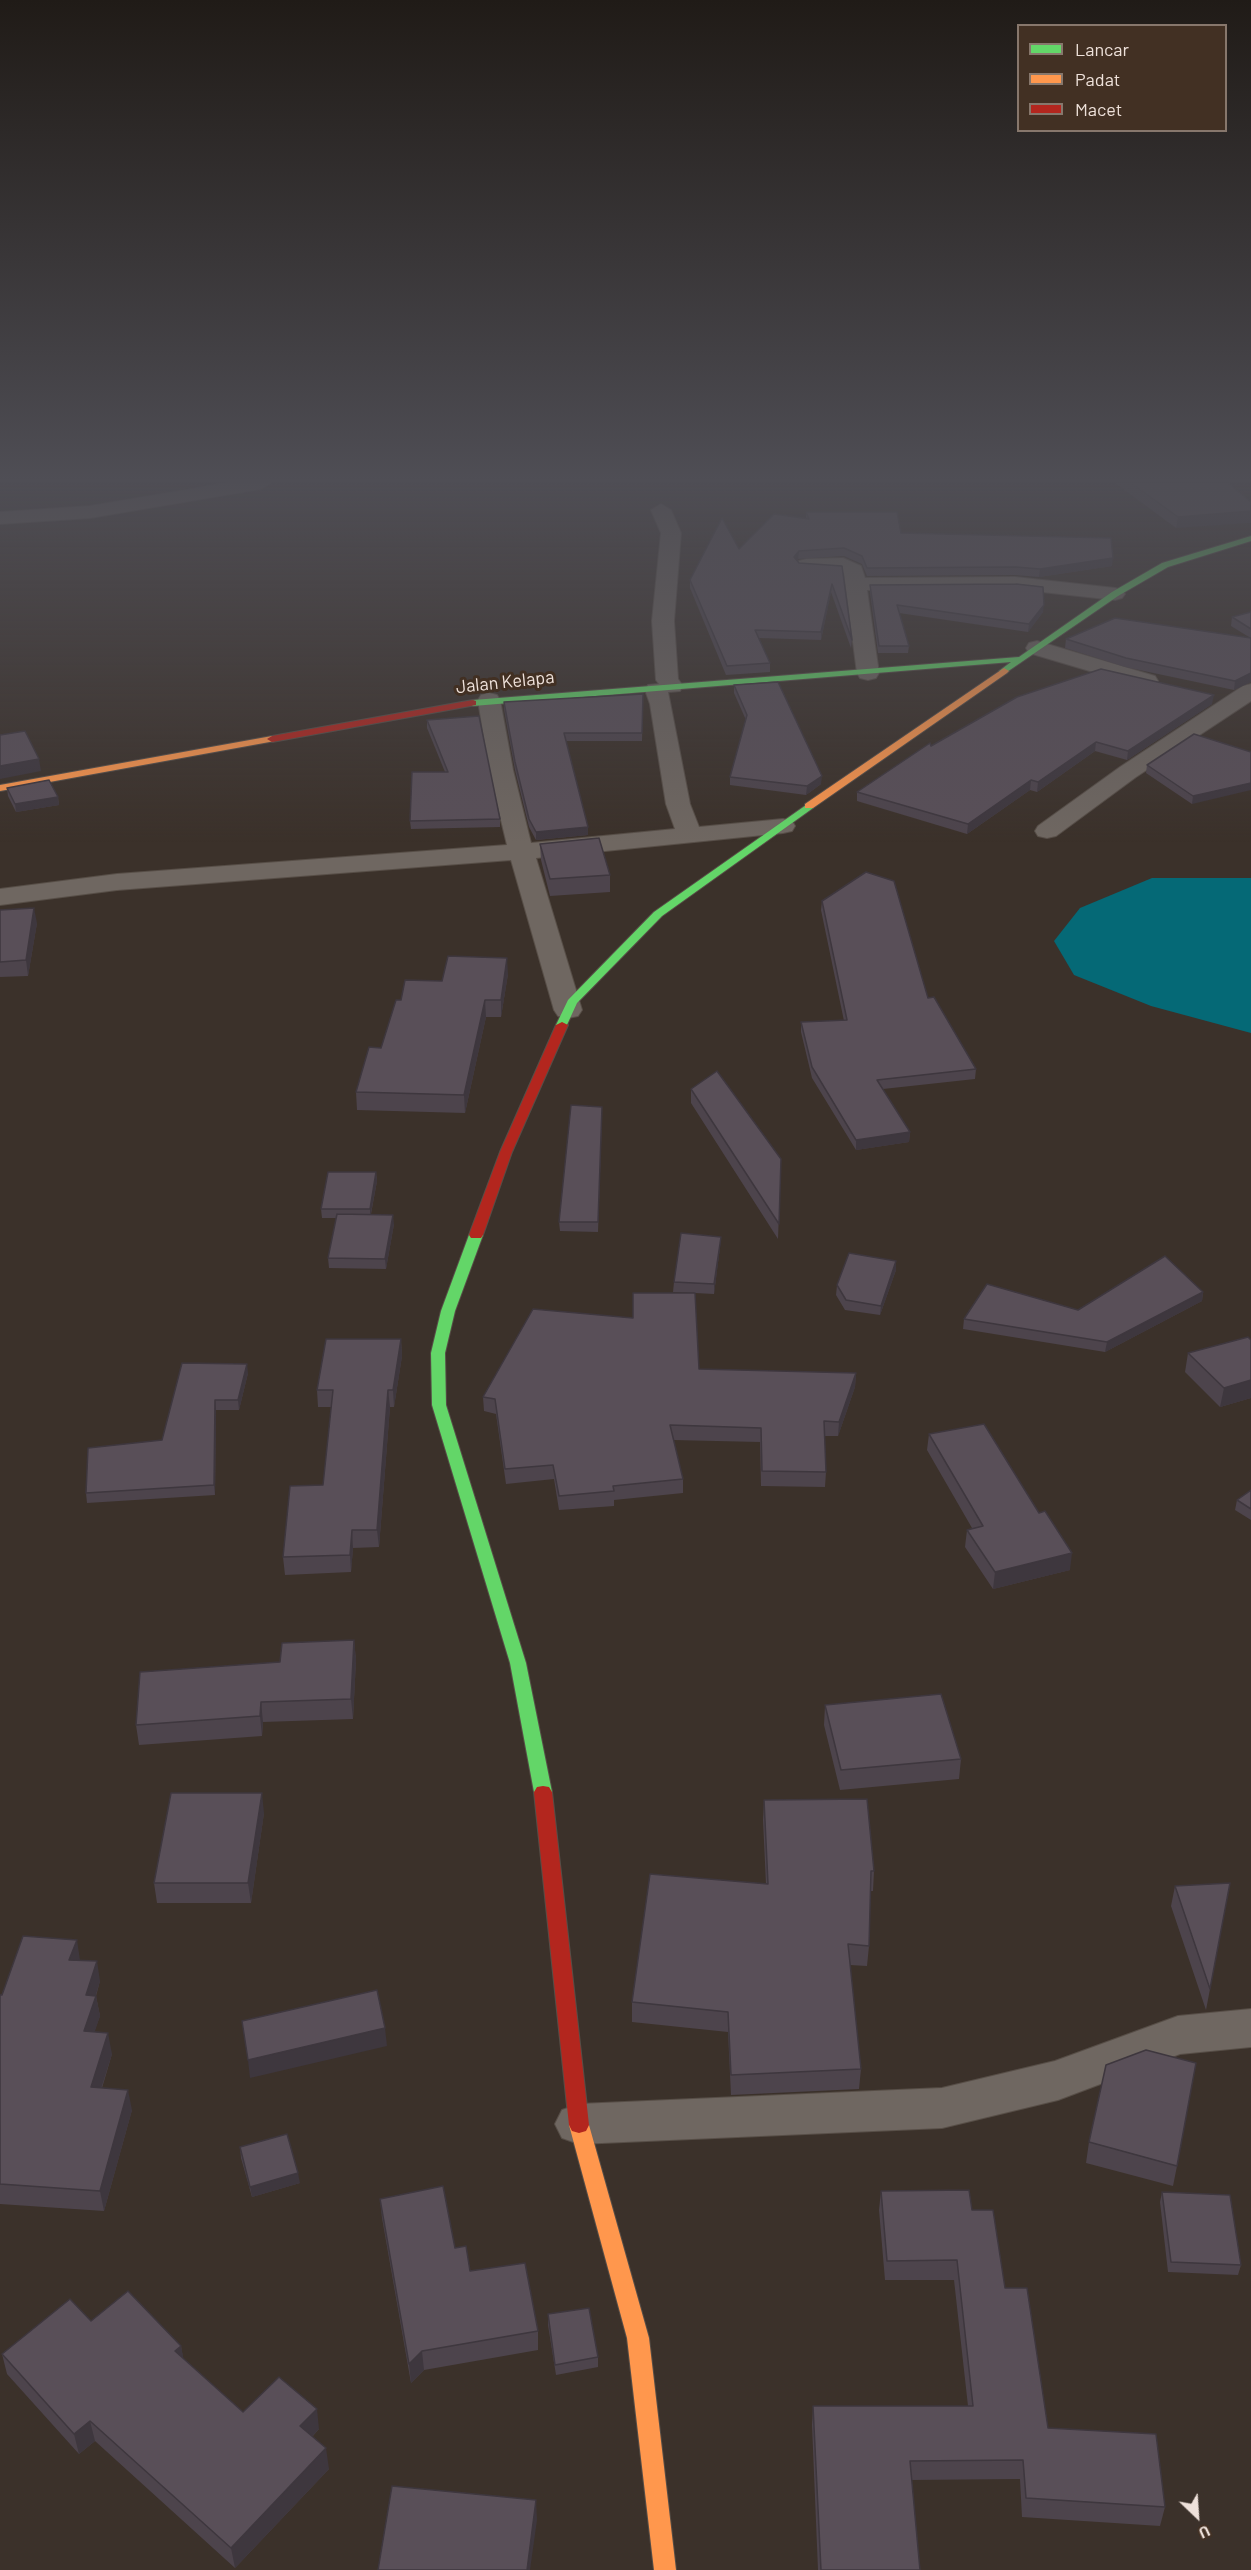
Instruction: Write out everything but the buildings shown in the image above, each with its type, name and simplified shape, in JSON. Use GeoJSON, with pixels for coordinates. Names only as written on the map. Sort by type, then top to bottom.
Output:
{"type":"FeatureCollection","features":[{"type":"Feature","properties":{"kind":"street"},"geometry":{"type":"LineString","coordinates":[[665,603],[663,621],[668,680],[661,704],[678,804],[690,836]]}},
{"type":"Feature","properties":{"kind":"street"},"geometry":{"type":"LineString","coordinates":[[859,603],[868,673]]}},
{"type":"Feature","properties":{"kind":"street"},"geometry":{"type":"LineString","coordinates":[[665,2570],[638,2338],[579,2124],[543,1792],[518,1663],[439,1405],[438,1353],[448,1311],[506,1152],[572,1002],[658,914],[704,879],[1102,603]]}},
{"type":"Feature","properties":{"kind":"street"},"geometry":{"type":"LineString","coordinates":[[1028,653],[1171,687]]}},
{"type":"Feature","properties":{"kind":"street","name":"Jalan Kelapa"},"geometry":{"type":"LineString","coordinates":[[0,788],[489,700],[868,673],[1028,653]]}},
{"type":"Feature","properties":{"kind":"street"},"geometry":{"type":"LineString","coordinates":[[1204,694],[1246,699]]}},
{"type":"Feature","properties":{"kind":"street"},"geometry":{"type":"LineString","coordinates":[[1047,831],[1128,772],[1246,699]]}},
{"type":"Feature","properties":{"kind":"street"},"geometry":{"type":"LineString","coordinates":[[489,700],[501,770],[521,852],[568,1010]]}},
{"type":"Feature","properties":{"kind":"street"},"geometry":{"type":"LineString","coordinates":[[0,897],[117,882],[521,852],[783,826]]}},
{"type":"Feature","properties":{"kind":"street"},"geometry":{"type":"LineString","coordinates":[[579,2124],[942,2108],[1058,2080],[1178,2035],[1251,2028]]}},
{"type":"Feature","properties":{"kind":"water"},"geometry":{"type":"Polygon","coordinates":[[[1152,878],[1251,878],[1251,1033],[1151,1006],[1074,975],[1054,941],[1080,908],[1152,878]]]}},
{"type":"Feature","properties":{"kind":"traffic: fast"},"geometry":{"type":"LineString","coordinates":[[1004,671],[1102,603]]}},
{"type":"Feature","properties":{"kind":"traffic: fast"},"geometry":{"type":"LineString","coordinates":[[473,703],[1017,659]]}},
{"type":"Feature","properties":{"kind":"traffic: fast"},"geometry":{"type":"LineString","coordinates":[[562,1025],[572,1002],[658,914],[809,806]]}},
{"type":"Feature","properties":{"kind":"traffic: fast"},"geometry":{"type":"LineString","coordinates":[[476,1235],[448,1311],[438,1353],[439,1405],[518,1663],[543,1792]]}},
{"type":"Feature","properties":{"kind":"traffic: slow"},"geometry":{"type":"LineString","coordinates":[[809,806],[1004,671]]}},
{"type":"Feature","properties":{"kind":"traffic: slow"},"geometry":{"type":"LineString","coordinates":[[0,788],[272,739]]}},
{"type":"Feature","properties":{"kind":"traffic: slow"},"geometry":{"type":"LineString","coordinates":[[579,2125],[638,2338],[665,2570]]}},
{"type":"Feature","properties":{"kind":"traffic: jam"},"geometry":{"type":"LineString","coordinates":[[272,739],[473,703]]}},
{"type":"Feature","properties":{"kind":"traffic: jam"},"geometry":{"type":"LineString","coordinates":[[476,1235],[506,1152],[562,1025]]}},
{"type":"Feature","properties":{"kind":"traffic: jam"},"geometry":{"type":"LineString","coordinates":[[543,1792],[579,2125]]}}]}
